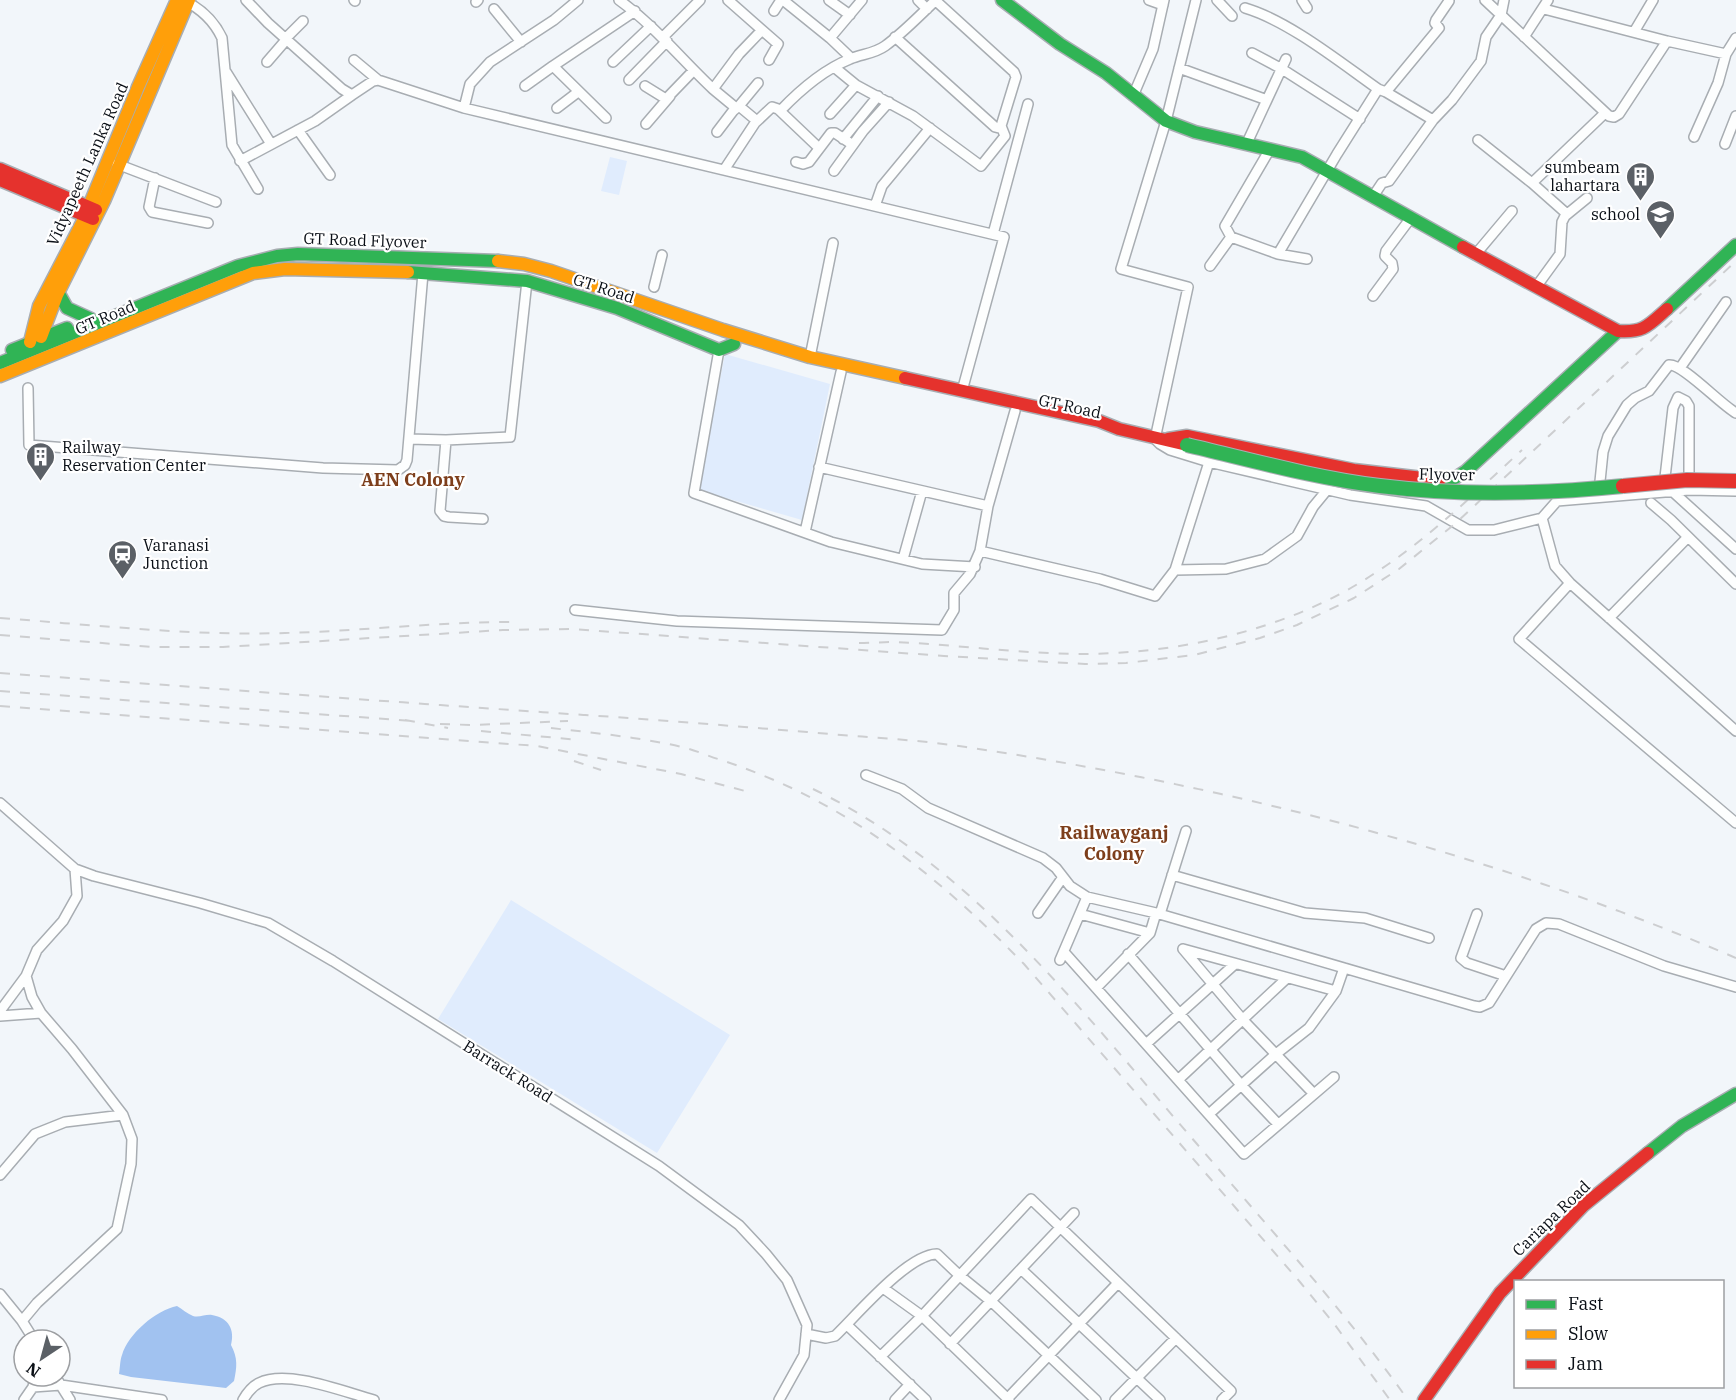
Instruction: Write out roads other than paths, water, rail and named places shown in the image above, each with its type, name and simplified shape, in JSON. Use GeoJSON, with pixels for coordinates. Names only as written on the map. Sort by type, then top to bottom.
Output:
{"type":"FeatureCollection","features":[{"type":"Feature","properties":{"kind":"main road"},"geometry":{"type":"LineString","coordinates":[[1002,0],[1060,44],[1106,74],[1166,121],[1195,132],[1302,156],[1374,195],[1410,219],[1475,255],[1618,331],[1632,332],[1645,329],[1736,245]]}},
{"type":"Feature","properties":{"kind":"main road","name":"Vidyapeeth Lanka Road"},"geometry":{"type":"LineString","coordinates":[[35,339],[116,158],[146,82],[184,1]]}},
{"type":"Feature","properties":{"kind":"main road"},"geometry":{"type":"LineString","coordinates":[[3,179],[91,213]]}},
{"type":"Feature","properties":{"kind":"main road","name":"Vidyapeeth Lanka Road"},"geometry":{"type":"LineString","coordinates":[[35,339],[39,306],[91,213]]}},
{"type":"Feature","properties":{"kind":"main road","name":"GT Road"},"geometry":{"type":"LineString","coordinates":[[0,355],[35,339],[92,319],[237,260],[272,252],[499,257],[553,267],[724,325],[736,339],[841,372],[1101,430],[1119,429]]}},
{"type":"Feature","properties":{"kind":"main road","name":"GT Road Flyover"},"geometry":{"type":"LineString","coordinates":[[0,363],[238,266],[277,256],[298,254],[500,261],[524,264],[551,270],[720,340]]}},
{"type":"Feature","properties":{"kind":"main road","name":"GT Road Flyover"},"geometry":{"type":"LineString","coordinates":[[0,375],[241,275],[270,267],[299,264],[500,270],[523,273],[548,279],[720,340],[736,339]]}},
{"type":"Feature","properties":{"kind":"main road","name":"GT Road"},"geometry":{"type":"LineString","coordinates":[[0,375],[254,273],[285,269],[423,273],[527,281],[720,340]]}},
{"type":"Feature","properties":{"kind":"main road"},"geometry":{"type":"LineString","coordinates":[[58,292],[67,308],[92,319]]}},
{"type":"Feature","properties":{"kind":"main road"},"geometry":{"type":"LineString","coordinates":[[1159,439],[1180,435],[1370,473],[1441,480],[1455,478],[1466,471],[1618,331]]}},
{"type":"Feature","properties":{"kind":"main road"},"geometry":{"type":"LineString","coordinates":[[720,340],[736,339]]}},
{"type":"Feature","properties":{"kind":"main road","name":"GT Road"},"geometry":{"type":"LineString","coordinates":[[810,361],[1099,421],[1119,429]]}},
{"type":"Feature","properties":{"kind":"main road","name":"Flyover"},"geometry":{"type":"LineString","coordinates":[[1119,429],[1302,473],[1403,489],[1445,491],[1586,489],[1699,480],[1736,481]]}},
{"type":"Feature","properties":{"kind":"main road","name":"Cariapa Road"},"geometry":{"type":"LineString","coordinates":[[1424,1400],[1500,1293],[1583,1206],[1682,1126],[1736,1094]]}},
{"type":"Feature","properties":{"kind":"street"},"geometry":{"type":"LineString","coordinates":[[246,0],[286,39],[342,89],[352,95]]}},
{"type":"Feature","properties":{"kind":"street"},"geometry":{"type":"LineString","coordinates":[[464,108],[470,84],[490,62],[554,20],[578,0]]}},
{"type":"Feature","properties":{"kind":"street"},"geometry":{"type":"LineString","coordinates":[[619,0],[635,11],[665,39],[693,71],[713,89],[757,122]]}},
{"type":"Feature","properties":{"kind":"street"},"geometry":{"type":"LineString","coordinates":[[629,80],[700,0]]}},
{"type":"Feature","properties":{"kind":"street"},"geometry":{"type":"LineString","coordinates":[[728,0],[778,44],[769,60]]}},
{"type":"Feature","properties":{"kind":"street"},"geometry":{"type":"LineString","coordinates":[[774,11],[782,0],[851,58]]}},
{"type":"Feature","properties":{"kind":"street"},"geometry":{"type":"LineString","coordinates":[[829,0],[850,15]]}},
{"type":"Feature","properties":{"kind":"street"},"geometry":{"type":"LineString","coordinates":[[830,38],[862,0]]}},
{"type":"Feature","properties":{"kind":"street"},"geometry":{"type":"LineString","coordinates":[[918,0],[927,9]]}},
{"type":"Feature","properties":{"kind":"street"},"geometry":{"type":"LineString","coordinates":[[780,111],[801,89],[834,67],[851,58],[874,52],[885,46],[936,0],[1014,72],[1016,77],[1002,126],[1005,136],[981,166],[930,128],[856,84],[834,67]]}},
{"type":"Feature","properties":{"kind":"street"},"geometry":{"type":"LineString","coordinates":[[1133,96],[1153,49],[1163,2],[1149,0]]}},
{"type":"Feature","properties":{"kind":"street"},"geometry":{"type":"LineString","coordinates":[[1196,0],[1166,121],[1121,269],[1188,287],[1159,439],[1160,444],[1170,450],[1209,462],[1327,490],[1426,506],[1468,530],[1494,530],[1542,518],[1557,501],[1668,491],[1736,491]]}},
{"type":"Feature","properties":{"kind":"street"},"geometry":{"type":"LineString","coordinates":[[1217,0],[1232,16]]}},
{"type":"Feature","properties":{"kind":"street"},"geometry":{"type":"LineString","coordinates":[[1485,0],[1605,114],[1612,117],[1619,114],[1667,41]]}},
{"type":"Feature","properties":{"kind":"street"},"geometry":{"type":"LineString","coordinates":[[1374,195],[1382,183],[1389,181],[1433,120],[1452,100],[1481,61],[1486,37],[1501,15],[1504,0]]}},
{"type":"Feature","properties":{"kind":"street"},"geometry":{"type":"LineString","coordinates":[[1634,32],[1653,0]]}},
{"type":"Feature","properties":{"kind":"street"},"geometry":{"type":"LineString","coordinates":[[184,1],[201,10],[219,31],[222,38],[232,145],[258,189]]}},
{"type":"Feature","properties":{"kind":"street"},"geometry":{"type":"LineString","coordinates":[[1278,254],[1360,119],[1382,91],[1438,30],[1436,20],[1449,1]]}},
{"type":"Feature","properties":{"kind":"street"},"geometry":{"type":"LineString","coordinates":[[1524,37],[1546,4],[1634,32],[1726,54]]}},
{"type":"Feature","properties":{"kind":"street"},"geometry":{"type":"LineString","coordinates":[[494,9],[521,42]]}},
{"type":"Feature","properties":{"kind":"street"},"geometry":{"type":"LineString","coordinates":[[1245,9],[1262,15],[1298,34],[1382,91],[1433,120]]}},
{"type":"Feature","properties":{"kind":"street"},"geometry":{"type":"LineString","coordinates":[[525,86],[635,11]]}},
{"type":"Feature","properties":{"kind":"street"},"geometry":{"type":"LineString","coordinates":[[267,62],[303,21]]}},
{"type":"Feature","properties":{"kind":"street"},"geometry":{"type":"LineString","coordinates":[[613,62],[651,26]]}},
{"type":"Feature","properties":{"kind":"street"},"geometry":{"type":"LineString","coordinates":[[713,89],[739,54],[762,30]]}},
{"type":"Feature","properties":{"kind":"street"},"geometry":{"type":"LineString","coordinates":[[895,37],[995,127],[1002,126]]}},
{"type":"Feature","properties":{"kind":"street"},"geometry":{"type":"LineString","coordinates":[[1694,137],[1718,83],[1726,54],[1736,38]]}},
{"type":"Feature","properties":{"kind":"street"},"geometry":{"type":"LineString","coordinates":[[1252,53],[1282,69],[1360,119]]}},
{"type":"Feature","properties":{"kind":"street"},"geometry":{"type":"LineString","coordinates":[[1246,145],[1286,59]]}},
{"type":"Feature","properties":{"kind":"street"},"geometry":{"type":"LineString","coordinates":[[354,60],[378,80],[464,108],[1004,237],[962,391]]}},
{"type":"Feature","properties":{"kind":"street"},"geometry":{"type":"LineString","coordinates":[[553,66],[606,118]]}},
{"type":"Feature","properties":{"kind":"street"},"geometry":{"type":"LineString","coordinates":[[1179,68],[1268,100]]}},
{"type":"Feature","properties":{"kind":"street"},"geometry":{"type":"LineString","coordinates":[[646,124],[693,71]]}},
{"type":"Feature","properties":{"kind":"street"},"geometry":{"type":"LineString","coordinates":[[226,72],[271,144]]}},
{"type":"Feature","properties":{"kind":"street"},"geometry":{"type":"LineString","coordinates":[[240,161],[298,130],[373,81],[378,80]]}},
{"type":"Feature","properties":{"kind":"street"},"geometry":{"type":"LineString","coordinates":[[717,132],[758,83]]}},
{"type":"Feature","properties":{"kind":"street"},"geometry":{"type":"LineString","coordinates":[[830,114],[856,84]]}},
{"type":"Feature","properties":{"kind":"street"},"geometry":{"type":"LineString","coordinates":[[645,86],[663,98],[670,96]]}},
{"type":"Feature","properties":{"kind":"street"},"geometry":{"type":"LineString","coordinates":[[557,108],[578,92]]}},
{"type":"Feature","properties":{"kind":"street"},"geometry":{"type":"LineString","coordinates":[[843,139],[878,96]]}},
{"type":"Feature","properties":{"kind":"street"},"geometry":{"type":"LineString","coordinates":[[834,171],[889,102]]}},
{"type":"Feature","properties":{"kind":"street"},"geometry":{"type":"LineString","coordinates":[[993,234],[1028,104]]}},
{"type":"Feature","properties":{"kind":"street"},"geometry":{"type":"LineString","coordinates":[[724,170],[757,122],[772,107],[780,111],[819,148]]}},
{"type":"Feature","properties":{"kind":"street"},"geometry":{"type":"LineString","coordinates":[[1532,183],[1605,114]]}},
{"type":"Feature","properties":{"kind":"street"},"geometry":{"type":"LineString","coordinates":[[1725,144],[1736,116]]}},
{"type":"Feature","properties":{"kind":"street"},"geometry":{"type":"LineString","coordinates":[[875,206],[882,186],[930,128]]}},
{"type":"Feature","properties":{"kind":"street"},"geometry":{"type":"LineString","coordinates":[[298,130],[330,175]]}},
{"type":"Feature","properties":{"kind":"street"},"geometry":{"type":"LineString","coordinates":[[796,162],[803,164],[809,162],[833,132],[853,145]]}},
{"type":"Feature","properties":{"kind":"street"},"geometry":{"type":"LineString","coordinates":[[1478,141],[1532,183],[1566,214]]}},
{"type":"Feature","properties":{"kind":"street"},"geometry":{"type":"LineString","coordinates":[[1270,149],[1225,226],[1231,237],[1278,254],[1307,259]]}},
{"type":"Feature","properties":{"kind":"street"},"geometry":{"type":"LineString","coordinates":[[116,158],[155,178],[216,202]]}},
{"type":"Feature","properties":{"kind":"street"},"geometry":{"type":"LineString","coordinates":[[155,178],[149,207],[152,212],[208,223]]}},
{"type":"Feature","properties":{"kind":"street"},"geometry":{"type":"LineString","coordinates":[[1536,287],[1560,254],[1562,222],[1566,214],[1587,198]]}},
{"type":"Feature","properties":{"kind":"street"},"geometry":{"type":"LineString","coordinates":[[1475,255],[1512,211]]}},
{"type":"Feature","properties":{"kind":"street"},"geometry":{"type":"LineString","coordinates":[[1373,296],[1393,269],[1393,265],[1385,256],[1386,251],[1410,219]]}},
{"type":"Feature","properties":{"kind":"street"},"geometry":{"type":"LineString","coordinates":[[1210,266],[1231,237]]}},
{"type":"Feature","properties":{"kind":"street"},"geometry":{"type":"LineString","coordinates":[[810,361],[833,243]]}},
{"type":"Feature","properties":{"kind":"street"},"geometry":{"type":"LineString","coordinates":[[654,287],[662,255]]}},
{"type":"Feature","properties":{"kind":"street"},"geometry":{"type":"LineString","coordinates":[[28,388],[29,445],[323,468],[398,470],[405,465],[407,460],[423,273]]}},
{"type":"Feature","properties":{"kind":"street"},"geometry":{"type":"LineString","coordinates":[[409,439],[510,437],[527,281]]}},
{"type":"Feature","properties":{"kind":"street"},"geometry":{"type":"LineString","coordinates":[[1680,368],[1726,302]]}},
{"type":"Feature","properties":{"kind":"street"},"geometry":{"type":"LineString","coordinates":[[720,340],[694,493],[831,542],[922,564],[975,567]]}},
{"type":"Feature","properties":{"kind":"street"},"geometry":{"type":"LineString","coordinates":[[1598,498],[1606,440],[1628,405],[1635,398],[1649,391],[1669,365],[1680,368],[1736,413]]}},
{"type":"Feature","properties":{"kind":"street"},"geometry":{"type":"LineString","coordinates":[[805,532],[841,372]]}},
{"type":"Feature","properties":{"kind":"street"},"geometry":{"type":"LineString","coordinates":[[1668,491],[1673,408],[1680,397],[1689,406],[1689,490]]}},
{"type":"Feature","properties":{"kind":"street"},"geometry":{"type":"LineString","coordinates":[[575,610],[677,621],[942,630],[954,610],[954,593],[975,567],[988,506],[1015,411]]}},
{"type":"Feature","properties":{"kind":"street"},"geometry":{"type":"LineString","coordinates":[[446,440],[440,511],[444,516],[449,517],[483,519]]}},
{"type":"Feature","properties":{"kind":"street"},"geometry":{"type":"LineString","coordinates":[[980,551],[1100,579],[1155,596],[1175,570],[1209,462]]}},
{"type":"Feature","properties":{"kind":"street"},"geometry":{"type":"LineString","coordinates":[[819,467],[988,506]]}},
{"type":"Feature","properties":{"kind":"street"},"geometry":{"type":"LineString","coordinates":[[1407,503],[1411,478]]}},
{"type":"Feature","properties":{"kind":"street"},"geometry":{"type":"LineString","coordinates":[[903,559],[922,490]]}},
{"type":"Feature","properties":{"kind":"street"},"geometry":{"type":"LineString","coordinates":[[1175,570],[1226,570],[1265,559],[1297,536],[1313,507],[1327,490]]}},
{"type":"Feature","properties":{"kind":"street"},"geometry":{"type":"LineString","coordinates":[[1668,491],[1736,549]]}},
{"type":"Feature","properties":{"kind":"street"},"geometry":{"type":"LineString","coordinates":[[1651,503],[1736,584]]}},
{"type":"Feature","properties":{"kind":"street"},"geometry":{"type":"LineString","coordinates":[[1542,518],[1555,566],[1570,583],[1736,731]]}},
{"type":"Feature","properties":{"kind":"street"},"geometry":{"type":"LineString","coordinates":[[1609,618],[1688,537]]}},
{"type":"Feature","properties":{"kind":"street"},"geometry":{"type":"LineString","coordinates":[[1570,583],[1519,639],[1736,823]]}},
{"type":"Feature","properties":{"kind":"street"},"geometry":{"type":"LineString","coordinates":[[866,774],[902,789],[928,808],[1043,858],[1053,865],[1070,886],[1087,897],[1158,914],[1480,1007],[1489,1003],[1536,929],[1546,922],[1552,922],[1664,966],[1736,987]]}},
{"type":"Feature","properties":{"kind":"street"},"geometry":{"type":"LineString","coordinates":[[0,803],[75,869],[77,896],[63,921],[37,950],[26,976],[0,1011]]}},
{"type":"Feature","properties":{"kind":"street"},"geometry":{"type":"LineString","coordinates":[[1096,988],[1150,933],[1186,831]]}},
{"type":"Feature","properties":{"kind":"street","name":"Barrack Road"},"geometry":{"type":"LineString","coordinates":[[75,869],[94,876],[221,908],[268,924],[333,961],[659,1166],[739,1225],[787,1280],[807,1325],[804,1355],[779,1400]]}},
{"type":"Feature","properties":{"kind":"street"},"geometry":{"type":"LineString","coordinates":[[1172,875],[1305,912],[1365,918],[1429,938]]}},
{"type":"Feature","properties":{"kind":"street"},"geometry":{"type":"LineString","coordinates":[[1038,913],[1063,877]]}},
{"type":"Feature","properties":{"kind":"street"},"geometry":{"type":"LineString","coordinates":[[1087,897],[1062,956],[1096,988],[1244,1154],[1334,1077]]}},
{"type":"Feature","properties":{"kind":"street"},"geometry":{"type":"LineString","coordinates":[[1080,914],[1150,933]]}},
{"type":"Feature","properties":{"kind":"street"},"geometry":{"type":"LineString","coordinates":[[1477,914],[1461,958],[1467,963],[1506,976]]}},
{"type":"Feature","properties":{"kind":"street"},"geometry":{"type":"LineString","coordinates":[[1314,1094],[1243,1020],[1183,949],[1336,991]]}},
{"type":"Feature","properties":{"kind":"street"},"geometry":{"type":"LineString","coordinates":[[1128,954],[1210,1050],[1278,1124]]}},
{"type":"Feature","properties":{"kind":"street"},"geometry":{"type":"LineString","coordinates":[[1146,1044],[1235,964]]}},
{"type":"Feature","properties":{"kind":"street"},"geometry":{"type":"LineString","coordinates":[[1209,1114],[1276,1054],[1309,1028],[1336,991],[1344,968]]}},
{"type":"Feature","properties":{"kind":"street"},"geometry":{"type":"LineString","coordinates":[[22,1321],[37,1303],[117,1229],[131,1164],[132,1139],[123,1115],[41,1013],[32,997],[26,976]]}},
{"type":"Feature","properties":{"kind":"street"},"geometry":{"type":"LineString","coordinates":[[1179,1079],[1287,978]]}},
{"type":"Feature","properties":{"kind":"street"},"geometry":{"type":"LineString","coordinates":[[0,1016],[41,1013]]}},
{"type":"Feature","properties":{"kind":"street"},"geometry":{"type":"LineString","coordinates":[[0,1175],[34,1134],[65,1122],[123,1115]]}},
{"type":"Feature","properties":{"kind":"street"},"geometry":{"type":"LineString","coordinates":[[880,1357],[1032,1200],[1231,1391],[1222,1400]]}},
{"type":"Feature","properties":{"kind":"street"},"geometry":{"type":"LineString","coordinates":[[951,1344],[1074,1214]]}},
{"type":"Feature","properties":{"kind":"street"},"geometry":{"type":"LineString","coordinates":[[806,1334],[826,1338],[835,1335],[903,1270],[930,1254],[937,1254],[992,1302],[1096,1400]]}},
{"type":"Feature","properties":{"kind":"street"},"geometry":{"type":"LineString","coordinates":[[1022,1270],[1160,1400]]}},
{"type":"Feature","properties":{"kind":"street"},"geometry":{"type":"LineString","coordinates":[[883,1288],[922,1316],[1008,1399],[1118,1283]]}},
{"type":"Feature","properties":{"kind":"street"},"geometry":{"type":"LineString","coordinates":[[0,1294],[26,1328]]}},
{"type":"Feature","properties":{"kind":"street"},"geometry":{"type":"LineString","coordinates":[[847,1325],[926,1400]]}},
{"type":"Feature","properties":{"kind":"street"},"geometry":{"type":"LineString","coordinates":[[1115,1400],[1176,1338]]}},
{"type":"Feature","properties":{"kind":"street"},"geometry":{"type":"LineString","coordinates":[[243,1400],[252,1388],[261,1382],[281,1378],[310,1382],[374,1400]]}},
{"type":"Feature","properties":{"kind":"street"},"geometry":{"type":"LineString","coordinates":[[895,1400],[910,1384]]}},
{"type":"Feature","properties":{"kind":"street"},"geometry":{"type":"LineString","coordinates":[[72,1386],[162,1400]]}},
{"type":"Feature","properties":{"kind":"water"},"geometry":{"type":"Polygon","coordinates":[[[177,1306],[193,1316],[210,1315],[227,1322],[232,1334],[231,1345],[236,1358],[236,1367],[234,1381],[226,1388],[119,1374],[121,1357],[130,1339],[160,1312],[177,1306]]]}},
{"type":"Feature","properties":{"kind":"railway"},"geometry":{"type":"LineString","coordinates":[[0,635],[152,647],[223,647],[503,630],[572,629],[1085,664],[1126,663],[1194,655],[1260,638],[1297,625],[1354,598],[1399,569],[1456,523],[1736,261]]}},
{"type":"Feature","properties":{"kind":"railway"},"geometry":{"type":"LineString","coordinates":[[859,643],[896,642],[1039,653],[1086,654],[1160,649],[1235,634],[1306,610],[1372,575],[1431,532],[1522,450]]}},
{"type":"Feature","properties":{"kind":"railway"},"geometry":{"type":"LineString","coordinates":[[0,618],[142,629],[249,634],[512,622]]}},
{"type":"Feature","properties":{"kind":"railway"},"geometry":{"type":"LineString","coordinates":[[0,673],[886,738],[966,747],[1065,763],[1261,803],[1454,855],[1643,920],[1736,958]]}},
{"type":"Feature","properties":{"kind":"railway"},"geometry":{"type":"LineString","coordinates":[[0,691],[413,721]]}},
{"type":"Feature","properties":{"kind":"railway"},"geometry":{"type":"LineString","coordinates":[[0,706],[537,746],[681,774],[745,791]]}},
{"type":"Feature","properties":{"kind":"railway"},"geometry":{"type":"LineString","coordinates":[[405,720],[448,728]]}},
{"type":"Feature","properties":{"kind":"railway"},"geometry":{"type":"LineString","coordinates":[[440,724],[568,721]]}},
{"type":"Feature","properties":{"kind":"railway"},"geometry":{"type":"LineString","coordinates":[[551,728],[633,738],[682,747],[766,777],[808,796],[847,818],[921,870],[956,899],[1024,964],[1300,1282],[1390,1400]]}},
{"type":"Feature","properties":{"kind":"railway"},"geometry":{"type":"LineString","coordinates":[[481,731],[580,740]]}},
{"type":"Feature","properties":{"kind":"railway"},"geometry":{"type":"LineString","coordinates":[[574,761],[601,770]]}},
{"type":"Feature","properties":{"kind":"railway"},"geometry":{"type":"LineString","coordinates":[[813,789],[871,821],[924,859],[975,901],[1022,946],[1068,994],[1306,1270],[1408,1400]]}},
{"type":"Feature","properties":{"kind":"place","name":"sumbeam lahartara"},"geometry":{"type":"Point","coordinates":[1641,202]}},
{"type":"Feature","properties":{"kind":"place","name":"school"},"geometry":{"type":"Point","coordinates":[1661,240]}},
{"type":"Feature","properties":{"kind":"place","name":"Railway Reservation Center"},"geometry":{"type":"Point","coordinates":[41,482]}},
{"type":"Feature","properties":{"kind":"place","name":"Varanasi Junction"},"geometry":{"type":"Point","coordinates":[122,580]}},
{"type":"Feature","properties":{"kind":"district","name":"AEN Colony"},"geometry":{"type":"Point","coordinates":[413,479]}},
{"type":"Feature","properties":{"kind":"district","name":"Railwayganj Colony"},"geometry":{"type":"Point","coordinates":[1114,842]}}]}
